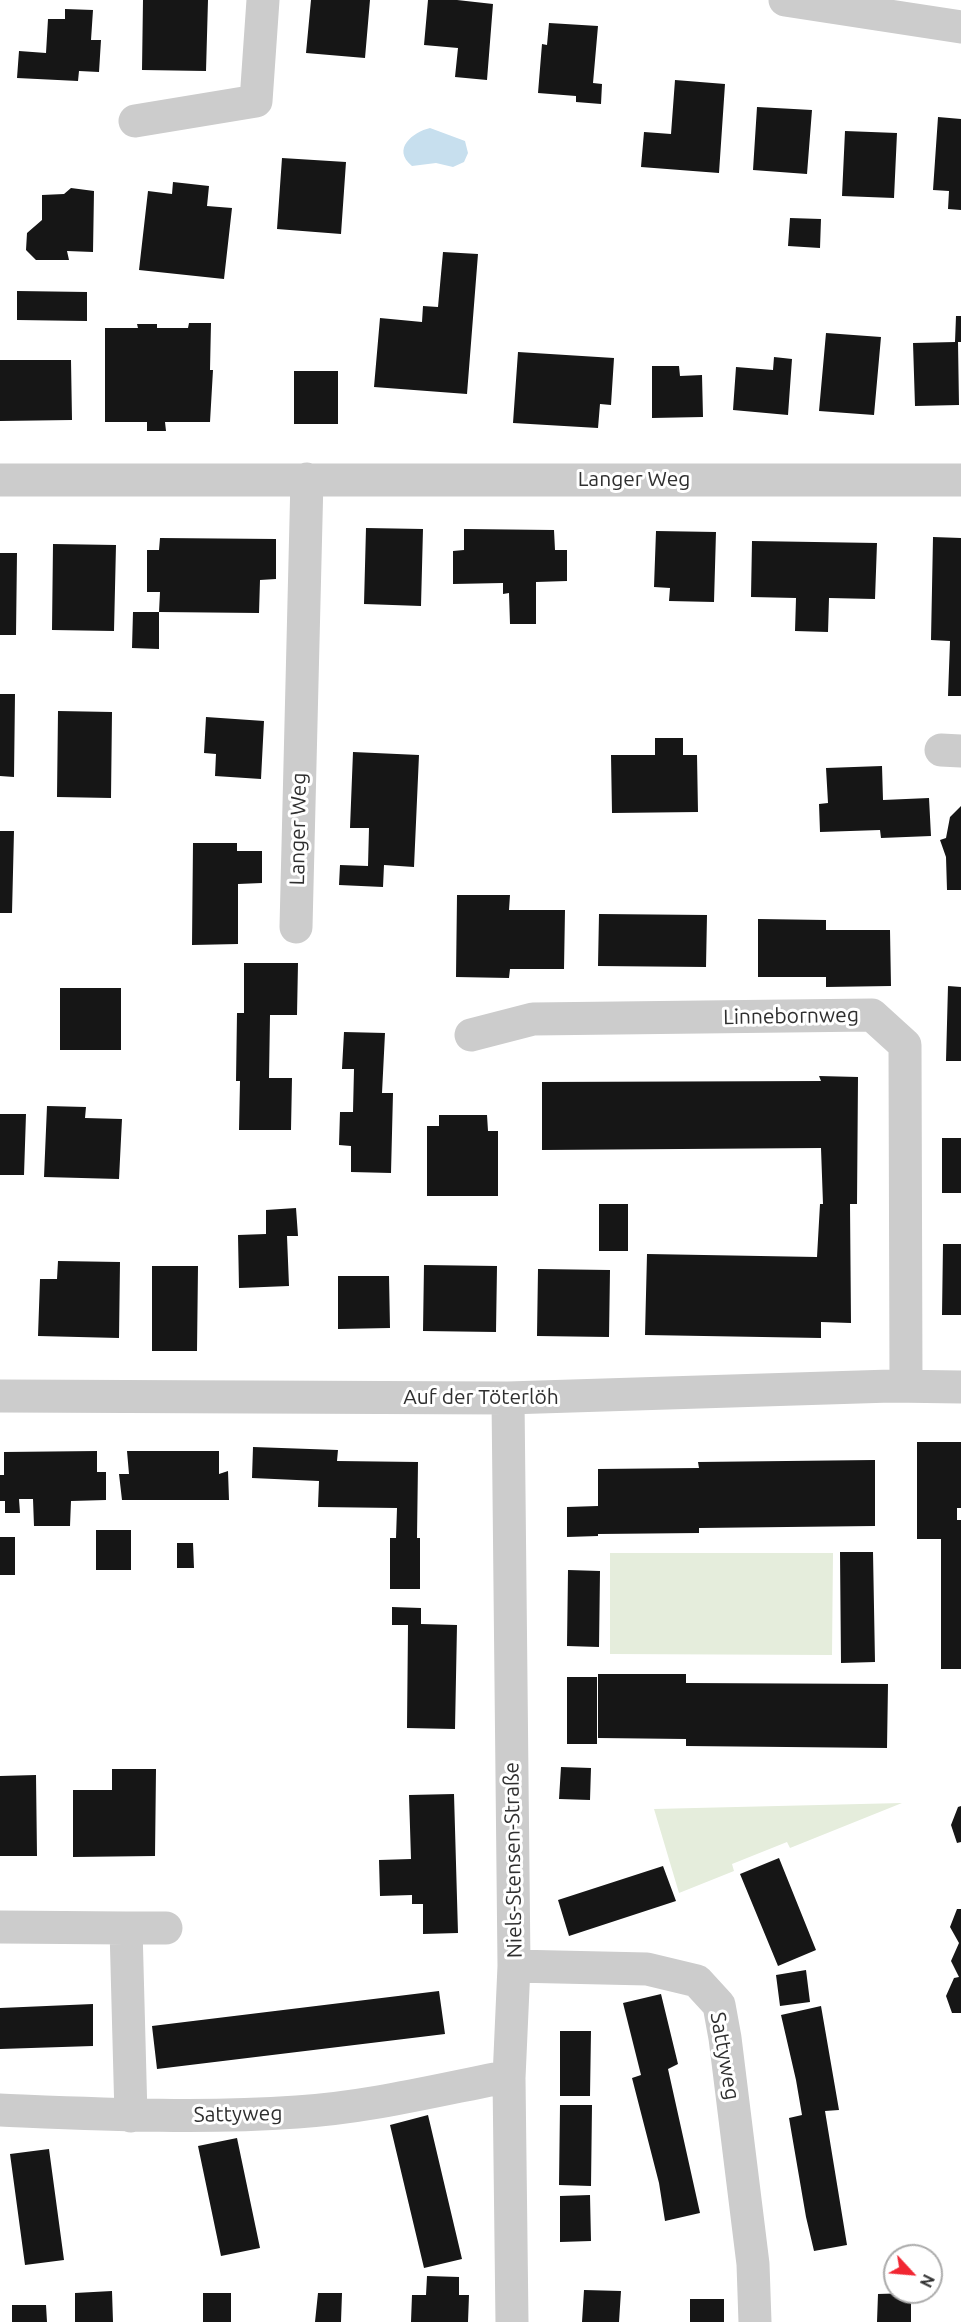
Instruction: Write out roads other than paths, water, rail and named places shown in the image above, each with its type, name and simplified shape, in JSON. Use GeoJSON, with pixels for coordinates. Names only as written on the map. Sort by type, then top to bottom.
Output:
{"type":"FeatureCollection","features":[{"type":"Feature","properties":{"kind":"street"},"geometry":{"type":"LineString","coordinates":[[135,121],[256,101],[263,0]]}},
{"type":"Feature","properties":{"kind":"street"},"geometry":{"type":"LineString","coordinates":[[785,0],[961,27]]}},
{"type":"Feature","properties":{"kind":"street","name":"Langer Weg"},"geometry":{"type":"LineString","coordinates":[[296,927],[307,479]]}},
{"type":"Feature","properties":{"kind":"street","name":"Langer Weg"},"geometry":{"type":"LineString","coordinates":[[0,480],[961,480]]}},
{"type":"Feature","properties":{"kind":"street","name":"Linnebornweg"},"geometry":{"type":"LineString","coordinates":[[471,1035],[533,1019],[872,1015],[905,1045],[906,1386]]}},
{"type":"Feature","properties":{"kind":"street","name":"Auf der Töterlöh"},"geometry":{"type":"LineString","coordinates":[[0,1396],[508,1398],[906,1386],[961,1387]]}},
{"type":"Feature","properties":{"kind":"street","name":"Niels-Stensen-Straße"},"geometry":{"type":"LineString","coordinates":[[508,1398],[514,1966],[509,2078],[512,2322]]}},
{"type":"Feature","properties":{"kind":"street"},"geometry":{"type":"LineString","coordinates":[[0,1927],[166,1928]]}},
{"type":"Feature","properties":{"kind":"street"},"geometry":{"type":"LineString","coordinates":[[126,1928],[131,2116]]}},
{"type":"Feature","properties":{"kind":"street","name":"Sattyweg"},"geometry":{"type":"LineString","coordinates":[[514,1966],[646,1969],[697,1981],[719,2005],[753,2264],[755,2322]]}},
{"type":"Feature","properties":{"kind":"street","name":"Sattyweg"},"geometry":{"type":"LineString","coordinates":[[0,2110],[131,2116],[298,2112],[390,2100],[509,2078]]}},
{"type":"Feature","properties":{"kind":"water"},"geometry":{"type":"Polygon","coordinates":[[[430,128],[465,141],[468,153],[464,162],[453,167],[436,163],[412,166],[406,160],[404,148],[407,142],[417,133],[430,128]]]}}]}
